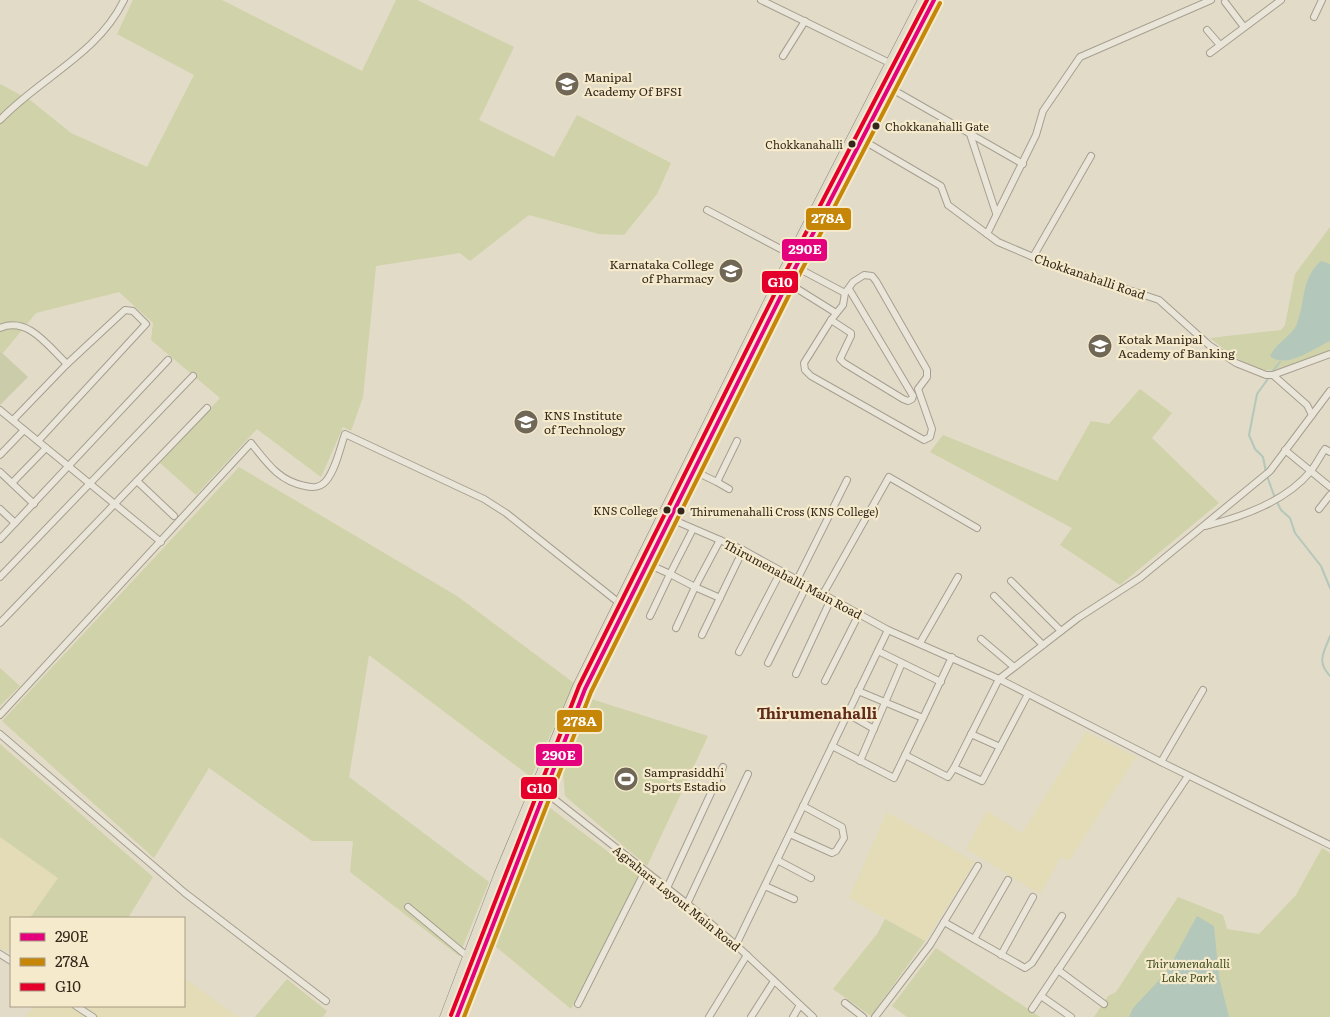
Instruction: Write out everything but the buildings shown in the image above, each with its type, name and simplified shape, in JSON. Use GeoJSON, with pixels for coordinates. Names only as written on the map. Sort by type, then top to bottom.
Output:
{"type":"FeatureCollection","features":[{"type":"Feature","properties":{"kind":"main road"},"geometry":{"type":"LineString","coordinates":[[457,1017],[586,689],[788,283],[922,0]]}},
{"type":"Feature","properties":{"kind":"main road"},"geometry":{"type":"LineString","coordinates":[[444,1017],[535,784],[577,686],[792,255],[858,137],[890,88],[934,0]]}},
{"type":"Feature","properties":{"kind":"street"},"geometry":{"type":"LineString","coordinates":[[0,120],[18,102],[90,46],[106,29],[124,0]]}},
{"type":"Feature","properties":{"kind":"street"},"geometry":{"type":"LineString","coordinates":[[762,0],[892,62]]}},
{"type":"Feature","properties":{"kind":"street"},"geometry":{"type":"LineString","coordinates":[[769,0],[776,6],[805,21],[901,66]]}},
{"type":"Feature","properties":{"kind":"street"},"geometry":{"type":"LineString","coordinates":[[986,234],[1023,164],[1040,126],[1043,112],[1083,54],[1211,0]]}},
{"type":"Feature","properties":{"kind":"street"},"geometry":{"type":"LineString","coordinates":[[1210,53],[1280,0]]}},
{"type":"Feature","properties":{"kind":"street"},"geometry":{"type":"LineString","coordinates":[[1314,17],[1322,0]]}},
{"type":"Feature","properties":{"kind":"street"},"geometry":{"type":"LineString","coordinates":[[1225,2],[1244,27]]}},
{"type":"Feature","properties":{"kind":"street"},"geometry":{"type":"LineString","coordinates":[[783,56],[805,21]]}},
{"type":"Feature","properties":{"kind":"street"},"geometry":{"type":"LineString","coordinates":[[1207,30],[1220,45]]}},
{"type":"Feature","properties":{"kind":"street"},"geometry":{"type":"LineString","coordinates":[[890,88],[1023,164]]}},
{"type":"Feature","properties":{"kind":"street"},"geometry":{"type":"LineString","coordinates":[[970,134],[996,213]]}},
{"type":"Feature","properties":{"kind":"street","name":"Chokkanahalli Road"},"geometry":{"type":"LineString","coordinates":[[858,137],[941,186],[948,205],[986,234],[1012,250],[1159,300],[1209,345],[1236,363],[1270,375],[1307,405],[1312,415]]}},
{"type":"Feature","properties":{"kind":"street"},"geometry":{"type":"LineString","coordinates":[[1033,257],[1091,156]]}},
{"type":"Feature","properties":{"kind":"street"},"geometry":{"type":"LineString","coordinates":[[707,210],[792,255]]}},
{"type":"Feature","properties":{"kind":"street"},"geometry":{"type":"LineString","coordinates":[[796,266],[847,291],[913,396],[912,399],[908,401],[903,399],[844,363],[840,359],[851,333],[831,320]]}},
{"type":"Feature","properties":{"kind":"street"},"geometry":{"type":"LineString","coordinates":[[864,275],[872,276],[927,370],[927,377],[918,389],[932,429],[930,437],[924,440],[916,437],[810,376],[805,370],[804,363],[836,313],[844,305],[847,291],[853,282],[864,275]]}},
{"type":"Feature","properties":{"kind":"street"},"geometry":{"type":"LineString","coordinates":[[788,283],[836,313]]}},
{"type":"Feature","properties":{"kind":"street"},"geometry":{"type":"LineString","coordinates":[[13,420],[67,364],[125,310],[133,311],[146,324],[38,441]]}},
{"type":"Feature","properties":{"kind":"street"},"geometry":{"type":"LineString","coordinates":[[0,328],[10,324],[20,324],[29,328],[67,364]]}},
{"type":"Feature","properties":{"kind":"street"},"geometry":{"type":"LineString","coordinates":[[1270,375],[1330,354]]}},
{"type":"Feature","properties":{"kind":"street"},"geometry":{"type":"LineString","coordinates":[[0,539],[168,360]]}},
{"type":"Feature","properties":{"kind":"street"},"geometry":{"type":"LineString","coordinates":[[0,577],[192,376]]}},
{"type":"Feature","properties":{"kind":"street"},"geometry":{"type":"LineString","coordinates":[[905,754],[948,777],[999,680],[1061,630],[1140,578],[1266,474],[1330,391]]}},
{"type":"Feature","properties":{"kind":"street"},"geometry":{"type":"LineString","coordinates":[[0,623],[207,408]]}},
{"type":"Feature","properties":{"kind":"street"},"geometry":{"type":"LineString","coordinates":[[0,410],[161,542]]}},
{"type":"Feature","properties":{"kind":"street"},"geometry":{"type":"LineString","coordinates":[[0,455],[24,430]]}},
{"type":"Feature","properties":{"kind":"street"},"geometry":{"type":"LineString","coordinates":[[0,715],[251,443],[278,475],[288,481],[312,488],[320,486],[326,481],[345,434],[484,499],[506,513],[618,602]]}},
{"type":"Feature","properties":{"kind":"street"},"geometry":{"type":"LineString","coordinates":[[717,482],[737,441]]}},
{"type":"Feature","properties":{"kind":"street"},"geometry":{"type":"LineString","coordinates":[[12,483],[46,448]]}},
{"type":"Feature","properties":{"kind":"street"},"geometry":{"type":"LineString","coordinates":[[1202,527],[1230,520],[1288,493],[1310,472],[1325,449],[1330,452]]}},
{"type":"Feature","properties":{"kind":"street"},"geometry":{"type":"LineString","coordinates":[[1285,450],[1330,487]]}},
{"type":"Feature","properties":{"kind":"street"},"geometry":{"type":"LineString","coordinates":[[694,471],[729,488]]}},
{"type":"Feature","properties":{"kind":"street"},"geometry":{"type":"LineString","coordinates":[[0,472],[34,504]]}},
{"type":"Feature","properties":{"kind":"street"},"geometry":{"type":"LineString","coordinates":[[823,594],[889,477],[978,528]]}},
{"type":"Feature","properties":{"kind":"street"},"geometry":{"type":"LineString","coordinates":[[797,580],[847,480]]}},
{"type":"Feature","properties":{"kind":"street"},"geometry":{"type":"LineString","coordinates":[[137,481],[174,516]]}},
{"type":"Feature","properties":{"kind":"street"},"geometry":{"type":"LineString","coordinates":[[1319,510],[1330,495]]}},
{"type":"Feature","properties":{"kind":"street"},"geometry":{"type":"LineString","coordinates":[[0,509],[15,523]]}},
{"type":"Feature","properties":{"kind":"street","name":"Thirumenahalli Main Road"},"geometry":{"type":"LineString","coordinates":[[662,515],[743,550],[888,630],[1028,694],[1188,776],[1330,845]]}},
{"type":"Feature","properties":{"kind":"street"},"geometry":{"type":"LineString","coordinates":[[650,616],[693,529]]}},
{"type":"Feature","properties":{"kind":"street"},"geometry":{"type":"LineString","coordinates":[[676,628],[720,540]]}},
{"type":"Feature","properties":{"kind":"street"},"geometry":{"type":"LineString","coordinates":[[702,635],[743,550]]}},
{"type":"Feature","properties":{"kind":"street"},"geometry":{"type":"LineString","coordinates":[[648,564],[720,598]]}},
{"type":"Feature","properties":{"kind":"street"},"geometry":{"type":"LineString","coordinates":[[739,652],[781,571]]}},
{"type":"Feature","properties":{"kind":"street"},"geometry":{"type":"LineString","coordinates":[[920,644],[958,577]]}},
{"type":"Feature","properties":{"kind":"street"},"geometry":{"type":"LineString","coordinates":[[1011,581],[1061,630]]}},
{"type":"Feature","properties":{"kind":"street"},"geometry":{"type":"LineString","coordinates":[[768,663],[807,585]]}},
{"type":"Feature","properties":{"kind":"street"},"geometry":{"type":"LineString","coordinates":[[994,596],[1043,644]]}},
{"type":"Feature","properties":{"kind":"street"},"geometry":{"type":"LineString","coordinates":[[796,674],[831,599]]}},
{"type":"Feature","properties":{"kind":"street"},"geometry":{"type":"LineString","coordinates":[[825,681],[859,614]]}},
{"type":"Feature","properties":{"kind":"street"},"geometry":{"type":"LineString","coordinates":[[736,945],[888,630]]}},
{"type":"Feature","properties":{"kind":"street"},"geometry":{"type":"LineString","coordinates":[[981,639],[1014,667]]}},
{"type":"Feature","properties":{"kind":"street"},"geometry":{"type":"LineString","coordinates":[[878,651],[941,682]]}},
{"type":"Feature","properties":{"kind":"street"},"geometry":{"type":"LineString","coordinates":[[832,746],[894,778],[952,658]]}},
{"type":"Feature","properties":{"kind":"street"},"geometry":{"type":"LineString","coordinates":[[860,761],[902,663]]}},
{"type":"Feature","properties":{"kind":"street"},"geometry":{"type":"LineString","coordinates":[[1162,762],[1203,690]]}},
{"type":"Feature","properties":{"kind":"street"},"geometry":{"type":"LineString","coordinates":[[858,691],[923,718]]}},
{"type":"Feature","properties":{"kind":"street"},"geometry":{"type":"LineString","coordinates":[[954,768],[982,781],[1028,694]]}},
{"type":"Feature","properties":{"kind":"street"},"geometry":{"type":"LineString","coordinates":[[848,714],[874,729]]}},
{"type":"Feature","properties":{"kind":"street"},"geometry":{"type":"LineString","coordinates":[[0,734],[185,893],[326,1001]]}},
{"type":"Feature","properties":{"kind":"street"},"geometry":{"type":"LineString","coordinates":[[971,734],[1000,748]]}},
{"type":"Feature","properties":{"kind":"street"},"geometry":{"type":"LineString","coordinates":[[667,888],[723,767]]}},
{"type":"Feature","properties":{"kind":"street"},"geometry":{"type":"LineString","coordinates":[[688,904],[748,774]]}},
{"type":"Feature","properties":{"kind":"street"},"geometry":{"type":"LineString","coordinates":[[1032,1009],[1188,776]]}},
{"type":"Feature","properties":{"kind":"street","name":"Agrahara Layout Main Road"},"geometry":{"type":"LineString","coordinates":[[535,784],[688,904],[736,945],[813,1017]]}},
{"type":"Feature","properties":{"kind":"street"},"geometry":{"type":"LineString","coordinates":[[790,834],[832,853],[836,851],[844,838],[842,827],[803,806]]}},
{"type":"Feature","properties":{"kind":"street"},"geometry":{"type":"LineString","coordinates":[[777,860],[811,878]]}},
{"type":"Feature","properties":{"kind":"street"},"geometry":{"type":"LineString","coordinates":[[875,1017],[920,959],[978,866]]}},
{"type":"Feature","properties":{"kind":"street"},"geometry":{"type":"LineString","coordinates":[[578,1004],[645,871]]}},
{"type":"Feature","properties":{"kind":"street"},"geometry":{"type":"LineString","coordinates":[[974,939],[1008,880]]}},
{"type":"Feature","properties":{"kind":"street"},"geometry":{"type":"LineString","coordinates":[[765,886],[794,898]]}},
{"type":"Feature","properties":{"kind":"street"},"geometry":{"type":"LineString","coordinates":[[1001,955],[1033,897]]}},
{"type":"Feature","properties":{"kind":"street"},"geometry":{"type":"LineString","coordinates":[[408,907],[467,956]]}},
{"type":"Feature","properties":{"kind":"street"},"geometry":{"type":"LineString","coordinates":[[944,922],[1021,967],[1029,967],[1062,916]]}},
{"type":"Feature","properties":{"kind":"street"},"geometry":{"type":"LineString","coordinates":[[709,1017],[747,955]]}},
{"type":"Feature","properties":{"kind":"street"},"geometry":{"type":"LineString","coordinates":[[1058,970],[1104,1004]]}},
{"type":"Feature","properties":{"kind":"street"},"geometry":{"type":"LineString","coordinates":[[751,1017],[774,980]]}},
{"type":"Feature","properties":{"kind":"street"},"geometry":{"type":"LineString","coordinates":[[1041,996],[1071,1017]]}},
{"type":"Feature","properties":{"kind":"street"},"geometry":{"type":"LineString","coordinates":[[845,1004],[863,1017]]}},
{"type":"Feature","properties":{"kind":"street"},"geometry":{"type":"LineString","coordinates":[[793,1017],[800,1005]]}},
{"type":"Feature","properties":{"kind":"street"},"geometry":{"type":"LineString","coordinates":[[78,1007],[93,1017]]}},
{"type":"Feature","properties":{"kind":"shaded area"},"geometry":{"type":"Polygon","coordinates":[[[1321,261],[1330,264],[1330,341],[1292,359],[1277,360],[1270,356],[1296,326],[1306,283],[1314,268],[1321,261]]]}},
{"type":"Feature","properties":{"kind":"shaded area"},"geometry":{"type":"Polygon","coordinates":[[[1086,732],[1136,757],[1069,861],[1061,857],[1040,894],[966,849],[987,811],[1022,833],[1086,732]]]}},
{"type":"Feature","properties":{"kind":"shaded area"},"geometry":{"type":"Polygon","coordinates":[[[887,812],[975,862],[925,941],[849,898],[887,812]]]}},
{"type":"Feature","properties":{"kind":"shaded area"},"geometry":{"type":"Polygon","coordinates":[[[0,837],[58,878],[31,917],[10,917],[10,946],[6,952],[0,947],[0,837]]]}},
{"type":"Feature","properties":{"kind":"shaded area"},"geometry":{"type":"Polygon","coordinates":[[[1197,916],[1214,926],[1219,977],[1229,1017],[1129,1017],[1133,1008],[1166,973],[1197,916]]]}},
{"type":"Feature","properties":{"kind":"shaded area"},"geometry":{"type":"Polygon","coordinates":[[[185,979],[238,1017],[25,1017],[33,1007],[185,1007],[185,979]]]}},
{"type":"Feature","properties":{"kind":"green space"},"geometry":{"type":"Polygon","coordinates":[[[133,0],[222,0],[362,71],[396,0],[417,0],[514,47],[479,120],[554,157],[577,115],[671,163],[657,194],[624,235],[599,234],[529,215],[470,261],[460,253],[376,266],[363,397],[351,431],[343,427],[321,477],[257,429],[196,495],[160,463],[220,398],[151,340],[153,323],[119,292],[36,313],[3,353],[0,351],[0,84],[30,100],[71,133],[147,167],[194,75],[117,34],[133,0]]]}},
{"type":"Feature","properties":{"kind":"green space"},"geometry":{"type":"Polygon","coordinates":[[[1330,227],[1330,350],[1294,366],[1280,370],[1267,370],[1242,361],[1210,338],[1281,330],[1285,325],[1295,274],[1330,227]]]}},
{"type":"Feature","properties":{"kind":"green space"},"geometry":{"type":"Polygon","coordinates":[[[0,351],[28,377],[0,405],[0,351]]]}},
{"type":"Feature","properties":{"kind":"green space"},"geometry":{"type":"Polygon","coordinates":[[[1140,389],[1172,413],[1152,438],[1219,503],[1120,585],[1060,545],[1072,528],[930,452],[943,435],[1057,481],[1091,421],[1109,424],[1140,389]]]}},
{"type":"Feature","properties":{"kind":"green space"},"geometry":{"type":"Polygon","coordinates":[[[239,467],[457,596],[574,683],[531,777],[369,655],[349,777],[489,882],[459,956],[350,872],[353,841],[312,841],[209,768],[154,858],[2,721],[239,467]]]}},
{"type":"Feature","properties":{"kind":"green space"},"geometry":{"type":"Polygon","coordinates":[[[0,668],[20,686],[0,706],[0,668]]]}},
{"type":"Feature","properties":{"kind":"green space","name":"Samprasiddhi Sports Estadio"},"geometry":{"type":"Polygon","coordinates":[[[588,698],[708,736],[647,866],[565,796],[562,761],[588,698]]]}},
{"type":"Feature","properties":{"kind":"green space"},"geometry":{"type":"Polygon","coordinates":[[[0,744],[153,877],[129,917],[31,917],[58,878],[0,837],[0,744]]]}},
{"type":"Feature","properties":{"kind":"green space"},"geometry":{"type":"Polygon","coordinates":[[[549,807],[640,876],[571,1009],[495,946],[549,807]]]}},
{"type":"Feature","properties":{"kind":"green space","name":"Thirumenahalli Lake Park"},"geometry":{"type":"Polygon","coordinates":[[[1322,848],[1330,853],[1330,1017],[1094,1017],[1108,996],[1116,992],[1178,897],[1223,915],[1227,929],[1259,934],[1296,895],[1322,848]]]}},
{"type":"Feature","properties":{"kind":"green space"},"geometry":{"type":"Polygon","coordinates":[[[885,919],[925,941],[871,1016],[833,989],[877,934],[885,919]]]}},
{"type":"Feature","properties":{"kind":"green space"},"geometry":{"type":"Polygon","coordinates":[[[936,948],[1040,1017],[907,1017],[892,1006],[936,948]]]}},
{"type":"Feature","properties":{"kind":"green space"},"geometry":{"type":"Polygon","coordinates":[[[287,979],[327,1011],[323,1017],[255,1017],[287,979]]]}},
{"type":"Feature","properties":{"kind":"waterway"},"geometry":{"type":"LineString","coordinates":[[1272,372],[1280,362]]}},
{"type":"Feature","properties":{"kind":"waterway"},"geometry":{"type":"LineString","coordinates":[[1266,472],[1263,457],[1255,449],[1249,435],[1257,394],[1270,376]]}},
{"type":"Feature","properties":{"kind":"waterway"},"geometry":{"type":"LineString","coordinates":[[1267,476],[1275,498]]}},
{"type":"Feature","properties":{"kind":"waterway"},"geometry":{"type":"LineString","coordinates":[[1277,502],[1281,510],[1290,518],[1295,533],[1321,566],[1330,588]]}},
{"type":"Feature","properties":{"kind":"waterway"},"geometry":{"type":"LineString","coordinates":[[1330,636],[1322,657],[1323,666],[1330,676]]}},
{"type":"Feature","properties":{"kind":"transit line","name":"G10"},"geometry":{"type":"LineString","coordinates":[[451,1015],[579,686],[784,275],[927,0]]}},
{"type":"Feature","properties":{"kind":"transit line","name":"290E"},"geometry":{"type":"LineString","coordinates":[[457,1017],[585,689],[790,278],[934,0]]}},
{"type":"Feature","properties":{"kind":"transit line","name":"278A"},"geometry":{"type":"LineString","coordinates":[[464,1017],[591,692],[796,281],[940,3]]}},
{"type":"Feature","properties":{"kind":"place","name":"Manipal Academy Of BFSI"},"geometry":{"type":"Point","coordinates":[567,84]}},
{"type":"Feature","properties":{"kind":"place","name":"Chokkanahalli Gate"},"geometry":{"type":"Point","coordinates":[876,126]}},
{"type":"Feature","properties":{"kind":"place","name":"Chokkanahalli"},"geometry":{"type":"Point","coordinates":[852,144]}},
{"type":"Feature","properties":{"kind":"place","name":"Karnataka College of Pharmacy"},"geometry":{"type":"Point","coordinates":[731,271]}},
{"type":"Feature","properties":{"kind":"place","name":"Kotak Manipal Academy of Banking"},"geometry":{"type":"Point","coordinates":[1100,346]}},
{"type":"Feature","properties":{"kind":"place","name":"KNS Institute of Technology"},"geometry":{"type":"Point","coordinates":[526,422]}},
{"type":"Feature","properties":{"kind":"place","name":"KNS College"},"geometry":{"type":"Point","coordinates":[667,510]}},
{"type":"Feature","properties":{"kind":"place","name":"Thirumenahalli Cross (KNS College)"},"geometry":{"type":"Point","coordinates":[681,511]}},
{"type":"Feature","properties":{"kind":"place","name":"Samprasiddhi Sports Estadio"},"geometry":{"type":"Point","coordinates":[626,779]}},
{"type":"Feature","properties":{"kind":"district","name":"Thirumenahalli"},"geometry":{"type":"Point","coordinates":[817,712]}}]}
